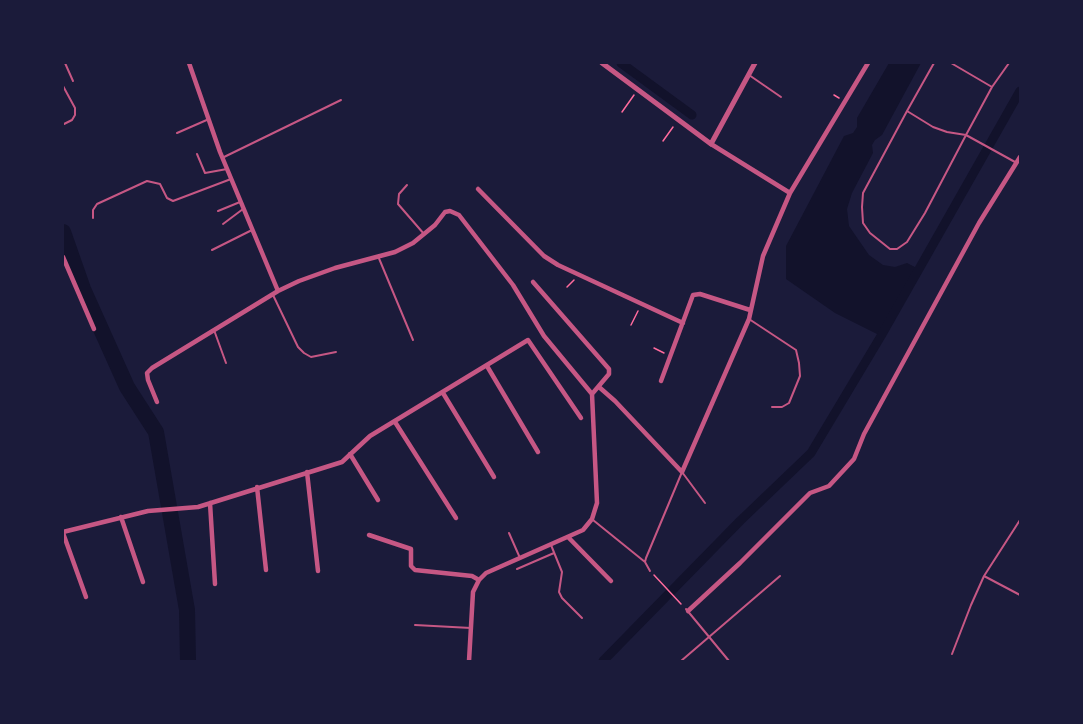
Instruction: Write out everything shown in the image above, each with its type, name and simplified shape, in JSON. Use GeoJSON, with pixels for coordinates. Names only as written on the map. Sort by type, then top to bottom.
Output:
{"type":"FeatureCollection","features":[{"type":"Feature","properties":{"kind":"street"},"geometry":{"type":"LineString","coordinates":[[189,63],[226,169],[278,291]]}},
{"type":"Feature","properties":{"kind":"street"},"geometry":{"type":"LineString","coordinates":[[602,63],[711,144],[790,193]]}},
{"type":"Feature","properties":{"kind":"street"},"geometry":{"type":"LineString","coordinates":[[711,144],[755,63]]}},
{"type":"Feature","properties":{"kind":"street"},"geometry":{"type":"LineString","coordinates":[[599,387],[682,472],[749,319],[763,256],[790,193],[868,63]]}},
{"type":"Feature","properties":{"kind":"street"},"geometry":{"type":"LineString","coordinates":[[687,610],[740,563],[810,493],[829,486],[854,459],[864,434],[974,234],[1020,157]]}},
{"type":"Feature","properties":{"kind":"street"},"geometry":{"type":"LineString","coordinates":[[478,189],[544,256],[641,305],[683,323]]}},
{"type":"Feature","properties":{"kind":"street"},"geometry":{"type":"LineString","coordinates":[[157,402],[147,373],[152,368],[298,281],[395,252],[413,243],[445,212],[450,211],[459,215],[513,285],[544,336],[592,393],[597,503],[592,519],[583,530],[486,573],[479,580],[473,592],[469,661]]}},
{"type":"Feature","properties":{"kind":"street"},"geometry":{"type":"LineString","coordinates":[[63,257],[94,329]]}},
{"type":"Feature","properties":{"kind":"street"},"geometry":{"type":"LineString","coordinates":[[533,282],[609,369],[609,374],[592,393]]}},
{"type":"Feature","properties":{"kind":"street"},"geometry":{"type":"LineString","coordinates":[[661,381],[693,295],[697,293],[750,310]]}},
{"type":"Feature","properties":{"kind":"street"},"geometry":{"type":"LineString","coordinates":[[86,597],[63,532],[148,511],[198,507],[342,462],[370,436],[528,340],[581,418]]}},
{"type":"Feature","properties":{"kind":"street"},"geometry":{"type":"LineString","coordinates":[[487,366],[538,452]]}},
{"type":"Feature","properties":{"kind":"street"},"geometry":{"type":"LineString","coordinates":[[443,393],[494,477]]}},
{"type":"Feature","properties":{"kind":"street"},"geometry":{"type":"LineString","coordinates":[[395,422],[456,518]]}},
{"type":"Feature","properties":{"kind":"street"},"geometry":{"type":"LineString","coordinates":[[350,454],[378,500]]}},
{"type":"Feature","properties":{"kind":"street"},"geometry":{"type":"LineString","coordinates":[[307,472],[318,571]]}},
{"type":"Feature","properties":{"kind":"street"},"geometry":{"type":"LineString","coordinates":[[257,487],[266,570]]}},
{"type":"Feature","properties":{"kind":"street"},"geometry":{"type":"LineString","coordinates":[[210,503],[215,584]]}},
{"type":"Feature","properties":{"kind":"street"},"geometry":{"type":"LineString","coordinates":[[121,517],[143,582]]}},
{"type":"Feature","properties":{"kind":"street"},"geometry":{"type":"LineString","coordinates":[[369,535],[411,549],[411,566],[415,570],[472,576],[479,580]]}},
{"type":"Feature","properties":{"kind":"street"},"geometry":{"type":"LineString","coordinates":[[568,537],[611,581]]}},
{"type":"Feature","properties":{"kind":"lane"},"geometry":{"type":"LineString","coordinates":[[65,63],[73,81]]}},
{"type":"Feature","properties":{"kind":"lane"},"geometry":{"type":"LineString","coordinates":[[934,63],[863,193],[864,223],[870,233],[890,249],[897,249],[907,242],[992,87],[1009,63]]}},
{"type":"Feature","properties":{"kind":"lane"},"geometry":{"type":"LineString","coordinates":[[951,63],[992,87]]}},
{"type":"Feature","properties":{"kind":"lane"},"geometry":{"type":"LineString","coordinates":[[749,75],[782,98]]}},
{"type":"Feature","properties":{"kind":"lane"},"geometry":{"type":"LineString","coordinates":[[63,86],[75,108],[75,115],[64,124]]}},
{"type":"Feature","properties":{"kind":"lane"},"geometry":{"type":"LineString","coordinates":[[222,158],[341,100]]}},
{"type":"Feature","properties":{"kind":"lane"},"geometry":{"type":"LineString","coordinates":[[907,111],[933,127],[966,135],[1016,162]]}},
{"type":"Feature","properties":{"kind":"lane"},"geometry":{"type":"LineString","coordinates":[[177,133],[209,119]]}},
{"type":"Feature","properties":{"kind":"lane"},"geometry":{"type":"LineString","coordinates":[[197,154],[206,173],[226,169]]}},
{"type":"Feature","properties":{"kind":"lane"},"geometry":{"type":"LineString","coordinates":[[93,218],[93,210],[97,204],[147,181],[160,184],[167,198],[173,201],[231,179]]}},
{"type":"Feature","properties":{"kind":"lane"},"geometry":{"type":"LineString","coordinates":[[408,186],[399,194],[398,204],[424,234]]}},
{"type":"Feature","properties":{"kind":"lane"},"geometry":{"type":"LineString","coordinates":[[218,210],[240,202]]}},
{"type":"Feature","properties":{"kind":"lane"},"geometry":{"type":"LineString","coordinates":[[223,224],[243,209]]}},
{"type":"Feature","properties":{"kind":"lane"},"geometry":{"type":"LineString","coordinates":[[212,250],[252,230]]}},
{"type":"Feature","properties":{"kind":"lane"},"geometry":{"type":"LineString","coordinates":[[378,256],[412,340]]}},
{"type":"Feature","properties":{"kind":"lane"},"geometry":{"type":"LineString","coordinates":[[273,295],[298,347],[304,353],[311,357],[336,352]]}},
{"type":"Feature","properties":{"kind":"lane"},"geometry":{"type":"LineString","coordinates":[[749,319],[796,350],[798,356],[800,376],[789,403],[782,407],[772,407]]}},
{"type":"Feature","properties":{"kind":"lane"},"geometry":{"type":"LineString","coordinates":[[214,330],[226,363]]}},
{"type":"Feature","properties":{"kind":"lane"},"geometry":{"type":"LineString","coordinates":[[682,472],[705,502]]}},
{"type":"Feature","properties":{"kind":"lane"},"geometry":{"type":"LineString","coordinates":[[645,562],[682,472]]}},
{"type":"Feature","properties":{"kind":"lane"},"geometry":{"type":"LineString","coordinates":[[592,519],[645,562],[650,571]]}},
{"type":"Feature","properties":{"kind":"lane"},"geometry":{"type":"LineString","coordinates":[[952,654],[984,576],[1020,520]]}},
{"type":"Feature","properties":{"kind":"lane"},"geometry":{"type":"LineString","coordinates":[[509,533],[521,558]]}},
{"type":"Feature","properties":{"kind":"lane"},"geometry":{"type":"LineString","coordinates":[[551,544],[562,572],[559,592],[582,618]]}},
{"type":"Feature","properties":{"kind":"lane"},"geometry":{"type":"LineString","coordinates":[[517,569],[554,553]]}},
{"type":"Feature","properties":{"kind":"lane"},"geometry":{"type":"LineString","coordinates":[[681,661],[780,576]]}},
{"type":"Feature","properties":{"kind":"lane"},"geometry":{"type":"LineString","coordinates":[[984,576],[1020,595]]}},
{"type":"Feature","properties":{"kind":"lane"},"geometry":{"type":"LineString","coordinates":[[687,610],[729,661]]}},
{"type":"Feature","properties":{"kind":"lane"},"geometry":{"type":"LineString","coordinates":[[415,625],[471,628]]}},
{"type":"Feature","properties":{"kind":"path"},"geometry":{"type":"LineString","coordinates":[[622,112],[638,89]]}},
{"type":"Feature","properties":{"kind":"path"},"geometry":{"type":"LineString","coordinates":[[663,141],[679,119]]}},
{"type":"Feature","properties":{"kind":"path"},"geometry":{"type":"LineString","coordinates":[[567,287],[579,275]]}},
{"type":"Feature","properties":{"kind":"path"},"geometry":{"type":"LineString","coordinates":[[631,324],[641,305]]}},
{"type":"Feature","properties":{"kind":"path"},"geometry":{"type":"LineString","coordinates":[[654,348],[670,356]]}},
{"type":"Feature","properties":{"kind":"path"},"geometry":{"type":"LineString","coordinates":[[650,571],[687,610]]}},
{"type":"Feature","properties":{"kind":"shaded area"},"geometry":{"type":"Polygon","coordinates":[[[889,63],[921,63],[882,135],[872,145],[873,153],[852,193],[847,209],[849,226],[869,255],[883,265],[895,267],[907,263],[919,269],[881,336],[835,313],[786,279],[786,246],[844,136],[853,133],[857,127],[857,118],[889,63]]]}},
{"type":"Feature","properties":{"kind":"waterway"},"geometry":{"type":"LineString","coordinates":[[621,63],[692,115]]}},
{"type":"Feature","properties":{"kind":"waterway"},"geometry":{"type":"LineString","coordinates":[[603,661],[740,521],[811,453],[881,336],[1020,91]]}},
{"type":"Feature","properties":{"kind":"waterway"},"geometry":{"type":"LineString","coordinates":[[63,232],[83,289],[127,387],[156,432],[187,610],[188,661]]}}]}
